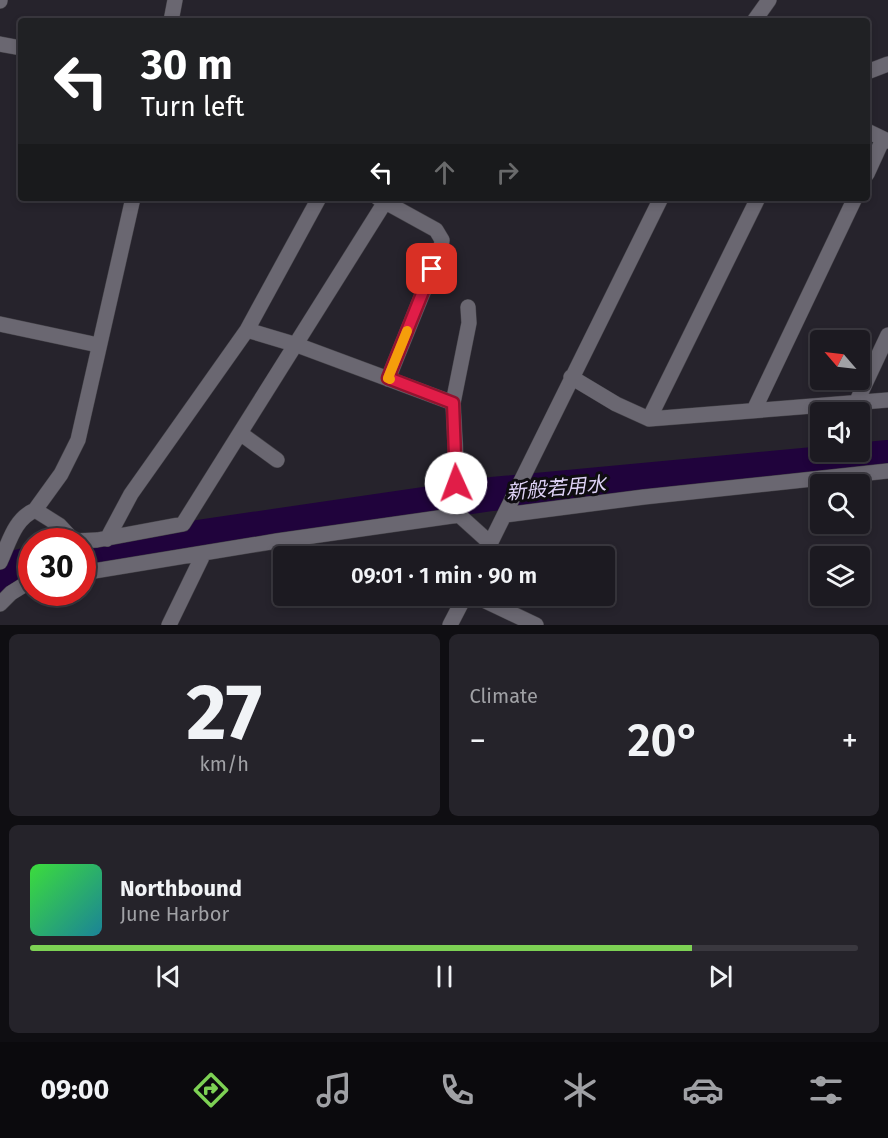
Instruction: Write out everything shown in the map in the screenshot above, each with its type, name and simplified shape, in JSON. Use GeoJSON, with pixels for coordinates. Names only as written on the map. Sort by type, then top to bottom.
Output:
{"type":"FeatureCollection","features":[{"type":"Feature","properties":{"kind":"street"},"geometry":{"type":"LineString","coordinates":[[172,18],[175,0]]}},
{"type":"Feature","properties":{"kind":"street"},"geometry":{"type":"LineString","coordinates":[[756,18],[770,0]]}},
{"type":"Feature","properties":{"kind":"street"},"geometry":{"type":"LineString","coordinates":[[0,44],[18,47]]}},
{"type":"Feature","properties":{"kind":"street"},"geometry":{"type":"LineString","coordinates":[[870,71],[888,64]]}},
{"type":"Feature","properties":{"kind":"street"},"geometry":{"type":"LineString","coordinates":[[870,132],[886,140],[870,169]]}},
{"type":"Feature","properties":{"kind":"street"},"geometry":{"type":"LineString","coordinates":[[0,562],[17,524],[26,513],[35,510],[61,474],[78,440],[132,201]]}},
{"type":"Feature","properties":{"kind":"street"},"geometry":{"type":"LineString","coordinates":[[106,539],[130,494],[247,330],[317,201]]}},
{"type":"Feature","properties":{"kind":"street"},"geometry":{"type":"LineString","coordinates":[[35,510],[59,525],[74,541],[106,539],[183,524],[297,345],[381,201]]}},
{"type":"Feature","properties":{"kind":"street"},"geometry":{"type":"LineString","coordinates":[[384,201],[436,230],[442,240],[441,248],[388,378]]}},
{"type":"Feature","properties":{"kind":"street"},"geometry":{"type":"LineString","coordinates":[[489,546],[659,201]]}},
{"type":"Feature","properties":{"kind":"street"},"geometry":{"type":"LineString","coordinates":[[649,419],[757,201]]}},
{"type":"Feature","properties":{"kind":"street"},"geometry":{"type":"LineString","coordinates":[[754,410],[854,201]]}},
{"type":"Feature","properties":{"kind":"street"},"geometry":{"type":"LineString","coordinates":[[468,307],[469,323],[453,403],[456,483],[459,515],[484,546]]}},
{"type":"Feature","properties":{"kind":"street"},"geometry":{"type":"LineString","coordinates":[[0,324],[98,345]]}},
{"type":"Feature","properties":{"kind":"street"},"geometry":{"type":"LineString","coordinates":[[247,330],[297,345],[453,403]]}},
{"type":"Feature","properties":{"kind":"street"},"geometry":{"type":"LineString","coordinates":[[856,402],[888,335]]}},
{"type":"Feature","properties":{"kind":"street"},"geometry":{"type":"LineString","coordinates":[[571,378],[616,404],[649,419],[810,406]]}},
{"type":"Feature","properties":{"kind":"street"},"geometry":{"type":"LineString","coordinates":[[867,402],[888,400]]}},
{"type":"Feature","properties":{"kind":"street"},"geometry":{"type":"LineString","coordinates":[[240,433],[277,460]]}},
{"type":"Feature","properties":{"kind":"street"},"geometry":{"type":"LineString","coordinates":[[507,510],[888,471]]}},
{"type":"Feature","properties":{"kind":"street"},"geometry":{"type":"LineString","coordinates":[[96,571],[459,515]]}},
{"type":"Feature","properties":{"kind":"street"},"geometry":{"type":"LineString","coordinates":[[169,625],[204,553]]}},
{"type":"Feature","properties":{"kind":"street"},"geometry":{"type":"LineString","coordinates":[[0,604],[18,589]]}},
{"type":"Feature","properties":{"kind":"street"},"geometry":{"type":"LineString","coordinates":[[450,625],[460,606]]}},
{"type":"Feature","properties":{"kind":"street"},"geometry":{"type":"LineString","coordinates":[[496,606],[536,625]]}},
{"type":"Feature","properties":{"kind":"waterway","name":"新般若用水"},"geometry":{"type":"LineString","coordinates":[[96,552],[492,494],[888,457]]}},
{"type":"Feature","properties":{"kind":"waterway","name":"新般若用水"},"geometry":{"type":"LineString","coordinates":[[0,583],[18,567]]}},
{"type":"Feature","properties":{"kind":"slow traffic"},"geometry":{"type":"LineString","coordinates":[[390,379],[388,378],[407,331]]}},
{"type":"Feature","properties":{"kind":"route"},"geometry":{"type":"LineString","coordinates":[[432,269],[388,378],[453,403],[456,483]]}}]}
